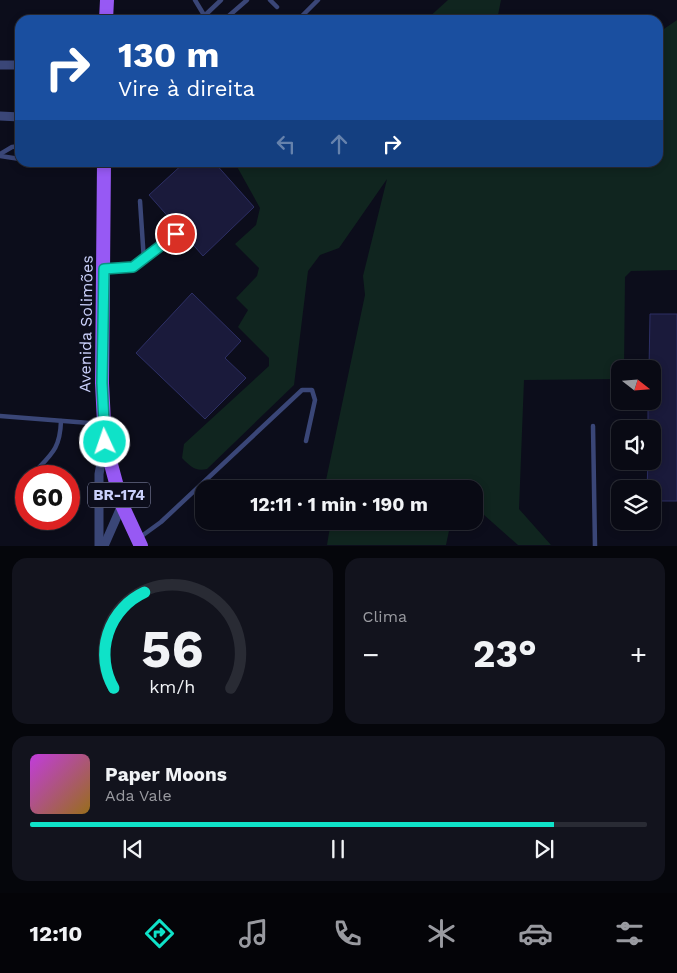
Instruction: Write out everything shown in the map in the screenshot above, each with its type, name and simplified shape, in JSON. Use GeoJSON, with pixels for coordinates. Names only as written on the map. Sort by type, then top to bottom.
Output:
{"type":"FeatureCollection","features":[{"type":"Feature","properties":{"kind":"main road"},"geometry":{"type":"LineString","coordinates":[[106,0],[106,15]]}},
{"type":"Feature","properties":{"kind":"main road","name":"Avenida Solimões"},"geometry":{"type":"LineString","coordinates":[[104,167],[105,442]]}},
{"type":"Feature","properties":{"kind":"main road","name":"BR-174"},"geometry":{"type":"LineString","coordinates":[[105,442],[122,505],[140,542]]}},
{"type":"Feature","properties":{"kind":"street"},"geometry":{"type":"LineString","coordinates":[[0,65],[15,65]]}},
{"type":"Feature","properties":{"kind":"street"},"geometry":{"type":"LineString","coordinates":[[0,116],[15,118]]}},
{"type":"Feature","properties":{"kind":"street","name":"Avenida Solimões"},"geometry":{"type":"LineString","coordinates":[[99,546],[99,474],[105,442]]}},
{"type":"Feature","properties":{"kind":"street"},"geometry":{"type":"LineString","coordinates":[[104,546],[122,505]]}},
{"type":"Feature","properties":{"kind":"lane"},"geometry":{"type":"LineString","coordinates":[[195,0],[202,15]]}},
{"type":"Feature","properties":{"kind":"lane"},"geometry":{"type":"LineString","coordinates":[[208,15],[221,0]]}},
{"type":"Feature","properties":{"kind":"lane"},"geometry":{"type":"LineString","coordinates":[[230,15],[247,0]]}},
{"type":"Feature","properties":{"kind":"lane"},"geometry":{"type":"LineString","coordinates":[[270,0],[277,7]]}},
{"type":"Feature","properties":{"kind":"lane"},"geometry":{"type":"LineString","coordinates":[[303,15],[318,0]]}},
{"type":"Feature","properties":{"kind":"lane"},"geometry":{"type":"LineString","coordinates":[[0,155],[15,147]]}},
{"type":"Feature","properties":{"kind":"lane"},"geometry":{"type":"LineString","coordinates":[[0,155],[15,159]]}},
{"type":"Feature","properties":{"kind":"lane"},"geometry":{"type":"LineString","coordinates":[[140,201],[144,261]]}},
{"type":"Feature","properties":{"kind":"lane"},"geometry":{"type":"LineString","coordinates":[[104,269],[133,267],[144,261],[176,234]]}},
{"type":"Feature","properties":{"kind":"lane"},"geometry":{"type":"LineString","coordinates":[[140,542],[302,390],[307,389],[312,390],[315,400],[306,441]]}},
{"type":"Feature","properties":{"kind":"lane"},"geometry":{"type":"LineString","coordinates":[[0,416],[25,416],[104,424]]}},
{"type":"Feature","properties":{"kind":"lane"},"geometry":{"type":"LineString","coordinates":[[41,465],[55,450],[60,441],[61,421]]}},
{"type":"Feature","properties":{"kind":"lane"},"geometry":{"type":"LineString","coordinates":[[593,426],[595,546]]}},
{"type":"Feature","properties":{"kind":"green space"},"geometry":{"type":"Polygon","coordinates":[[[448,0],[501,0],[498,15],[432,15],[448,0]]]}},
{"type":"Feature","properties":{"kind":"green space"},"geometry":{"type":"Polygon","coordinates":[[[677,20],[677,270],[631,271],[625,277],[624,360],[611,360],[611,379],[524,380],[519,509],[551,545],[518,545],[483,514],[483,480],[326,480],[365,295],[363,276],[387,179],[339,248],[320,255],[308,271],[294,385],[207,469],[196,469],[182,458],[184,444],[269,366],[269,358],[238,327],[248,310],[236,298],[257,276],[259,268],[235,244],[256,225],[260,208],[237,167],[663,167],[663,30],[677,20]]]}},
{"type":"Feature","properties":{"kind":"green space"},"geometry":{"type":"Polygon","coordinates":[[[330,530],[449,530],[446,545],[327,545],[330,530]]]}},
{"type":"Feature","properties":{"kind":"building"},"geometry":{"type":"Polygon","coordinates":[[[180,167],[218,167],[254,207],[203,256],[149,195],[180,167]]]}},
{"type":"Feature","properties":{"kind":"building"},"geometry":{"type":"Polygon","coordinates":[[[192,293],[241,341],[225,358],[246,378],[205,419],[136,353],[192,293]]]}},
{"type":"Feature","properties":{"kind":"building"},"geometry":{"type":"Polygon","coordinates":[[[650,314],[677,314],[677,501],[661,501],[661,480],[647,480],[648,470],[661,470],[661,420],[648,420],[648,410],[661,410],[661,360],[649,360],[650,314]]]}},
{"type":"Feature","properties":{"kind":"route"},"geometry":{"type":"LineString","coordinates":[[105,442],[102,383],[104,269],[133,267],[144,261],[176,234]]}}]}
